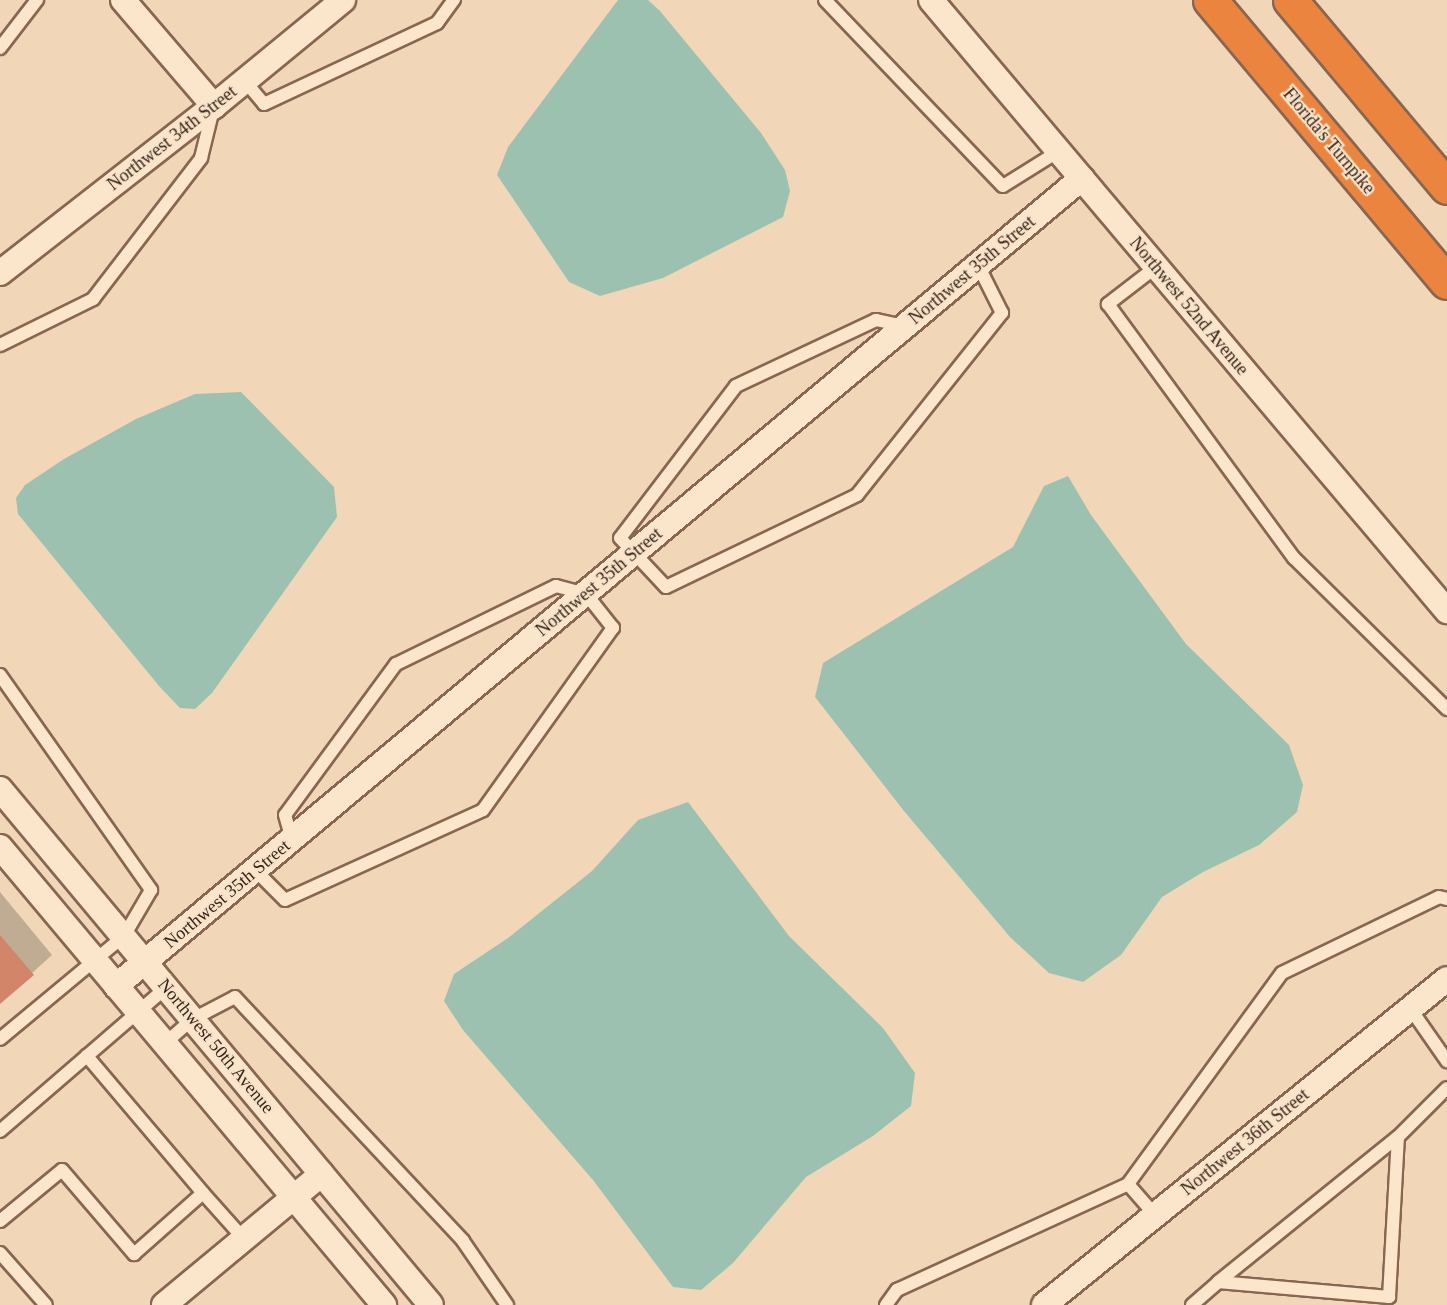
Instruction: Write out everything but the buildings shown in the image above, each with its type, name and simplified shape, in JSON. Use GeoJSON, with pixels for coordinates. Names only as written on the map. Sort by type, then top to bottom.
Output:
{"type":"FeatureCollection","features":[{"type":"Feature","properties":{"kind":"highway","name":"Florida's Turnpike"},"geometry":{"type":"LineString","coordinates":[[1210,0],[1447,282]]}},
{"type":"Feature","properties":{"kind":"highway"},"geometry":{"type":"LineString","coordinates":[[1290,0],[1447,187]]}},
{"type":"Feature","properties":{"kind":"street"},"geometry":{"type":"LineString","coordinates":[[123,0],[214,106]]}},
{"type":"Feature","properties":{"kind":"street","name":"Northwest 34th Street"},"geometry":{"type":"LineString","coordinates":[[0,273],[214,106],[343,0]]}},
{"type":"Feature","properties":{"kind":"street","name":"Northwest 52nd Avenue"},"geometry":{"type":"LineString","coordinates":[[931,0],[1447,611]]}},
{"type":"Feature","properties":{"kind":"street","name":"Northwest 35th Street"},"geometry":{"type":"LineString","coordinates":[[116,986],[1082,178]]}},
{"type":"Feature","properties":{"kind":"street","name":"Northwest 50th Avenue"},"geometry":{"type":"LineString","coordinates":[[0,789],[431,1305]]}},
{"type":"Feature","properties":{"kind":"street","name":"Northwest 50th Avenue"},"geometry":{"type":"LineString","coordinates":[[0,847],[384,1305]]}},
{"type":"Feature","properties":{"kind":"street","name":"Northwest 36th Street"},"geometry":{"type":"LineString","coordinates":[[1044,1305],[1447,979]]}},
{"type":"Feature","properties":{"kind":"street"},"geometry":{"type":"LineString","coordinates":[[164,1305],[322,1174]]}},
{"type":"Feature","properties":{"kind":"lane"},"geometry":{"type":"LineString","coordinates":[[0,48],[37,0]]}},
{"type":"Feature","properties":{"kind":"lane"},"geometry":{"type":"LineString","coordinates":[[244,80],[264,104],[437,23],[454,0]]}},
{"type":"Feature","properties":{"kind":"lane"},"geometry":{"type":"LineString","coordinates":[[825,0],[1003,186],[1059,152]]}},
{"type":"Feature","properties":{"kind":"lane"},"geometry":{"type":"LineString","coordinates":[[0,345],[93,299],[201,158],[214,106]]}},
{"type":"Feature","properties":{"kind":"lane"},"geometry":{"type":"LineString","coordinates":[[906,326],[876,320],[736,386],[620,538],[666,587],[857,495],[1002,313],[978,265]]}},
{"type":"Feature","properties":{"kind":"lane"},"geometry":{"type":"LineString","coordinates":[[1156,267],[1108,304],[1294,558],[1447,709]]}},
{"type":"Feature","properties":{"kind":"lane"},"geometry":{"type":"LineString","coordinates":[[255,870],[285,900],[483,810],[613,628],[586,594],[556,586],[396,664],[285,815],[292,840]]}},
{"type":"Feature","properties":{"kind":"lane"},"geometry":{"type":"LineString","coordinates":[[0,675],[151,890],[124,936],[0,1039]]}},
{"type":"Feature","properties":{"kind":"lane"},"geometry":{"type":"LineString","coordinates":[[886,1305],[897,1290],[1128,1184],[1282,973],[1439,897],[1447,899]]}},
{"type":"Feature","properties":{"kind":"lane"},"geometry":{"type":"LineString","coordinates":[[0,1131],[167,987]]}},
{"type":"Feature","properties":{"kind":"lane"},"geometry":{"type":"LineString","coordinates":[[164,1044],[193,1019],[235,997],[463,1241],[507,1305]]}},
{"type":"Feature","properties":{"kind":"lane"},"geometry":{"type":"LineString","coordinates":[[1410,1008],[1447,1061]]}},
{"type":"Feature","properties":{"kind":"lane"},"geometry":{"type":"LineString","coordinates":[[87,1056],[244,1239]]}},
{"type":"Feature","properties":{"kind":"lane"},"geometry":{"type":"LineString","coordinates":[[1193,1305],[1218,1282],[1398,1137],[1447,1088]]}},
{"type":"Feature","properties":{"kind":"lane"},"geometry":{"type":"LineString","coordinates":[[1218,1282],[1389,1297],[1398,1137]]}},
{"type":"Feature","properties":{"kind":"lane"},"geometry":{"type":"LineString","coordinates":[[0,1221],[62,1170],[134,1254],[203,1193]]}},
{"type":"Feature","properties":{"kind":"lane"},"geometry":{"type":"LineString","coordinates":[[1128,1184],[1155,1215]]}},
{"type":"Feature","properties":{"kind":"lane"},"geometry":{"type":"LineString","coordinates":[[0,1253],[46,1305]]}},
{"type":"Feature","properties":{"kind":"shaded area"},"geometry":{"type":"Polygon","coordinates":[[[618,0],[648,0],[660,11],[761,133],[785,170],[790,191],[783,217],[663,278],[600,296],[569,282],[497,175],[508,147],[618,0]]]}},
{"type":"Feature","properties":{"kind":"shaded area"},"geometry":{"type":"Polygon","coordinates":[[[241,392],[334,487],[337,517],[212,693],[195,709],[180,708],[159,686],[18,514],[16,498],[25,485],[64,459],[136,419],[195,394],[241,392]]]}},
{"type":"Feature","properties":{"kind":"shaded area"},"geometry":{"type":"Polygon","coordinates":[[[1068,476],[1091,515],[1186,644],[1289,745],[1303,785],[1297,812],[1259,845],[1203,872],[1162,897],[1121,955],[1083,982],[1049,973],[1010,937],[904,811],[815,697],[823,663],[1013,547],[1044,486],[1068,476]]]}},
{"type":"Feature","properties":{"kind":"shaded area"},"geometry":{"type":"Polygon","coordinates":[[[688,802],[789,936],[883,1028],[915,1073],[911,1106],[873,1136],[806,1177],[733,1263],[701,1290],[673,1287],[593,1180],[463,1030],[444,1001],[454,974],[508,938],[592,871],[638,820],[688,802]]]}}]}
